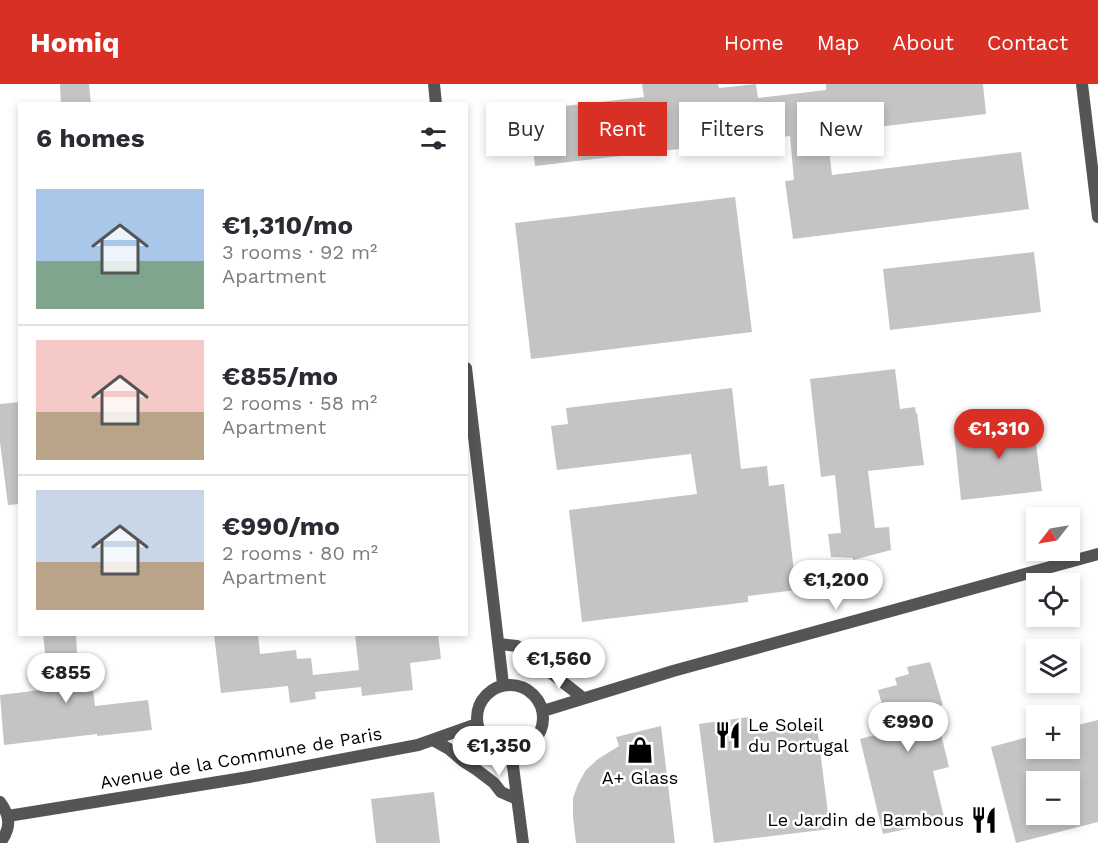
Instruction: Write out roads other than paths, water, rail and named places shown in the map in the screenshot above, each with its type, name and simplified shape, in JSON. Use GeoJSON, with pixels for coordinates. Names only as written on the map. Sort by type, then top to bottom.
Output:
{"type":"FeatureCollection","features":[{"type":"Feature","properties":{"kind":"street"},"geometry":{"type":"LineString","coordinates":[[434,84],[436,102]]}},
{"type":"Feature","properties":{"kind":"street"},"geometry":{"type":"LineString","coordinates":[[1082,84],[1098,218]]}},
{"type":"Feature","properties":{"kind":"street"},"geometry":{"type":"LineString","coordinates":[[468,385],[504,684]]}},
{"type":"Feature","properties":{"kind":"street"},"geometry":{"type":"LineString","coordinates":[[543,711],[673,671],[1098,554]]}},
{"type":"Feature","properties":{"kind":"street"},"geometry":{"type":"LineString","coordinates":[[500,644],[517,646],[583,698]]}},
{"type":"Feature","properties":{"kind":"street"},"geometry":{"type":"LineString","coordinates":[[504,684],[517,684],[529,690],[538,699],[543,711],[543,725],[537,739],[525,748],[511,752],[500,750],[489,744],[481,735],[477,724],[477,711],[482,699],[491,690],[504,684]]}},
{"type":"Feature","properties":{"kind":"street","name":"Avenue de la Commune de Paris"},"geometry":{"type":"LineString","coordinates":[[8,816],[299,768],[418,745],[477,724]]}},
{"type":"Feature","properties":{"kind":"street"},"geometry":{"type":"LineString","coordinates":[[433,740],[449,749],[494,783],[501,792],[517,799]]}},
{"type":"Feature","properties":{"kind":"street"},"geometry":{"type":"LineString","coordinates":[[511,752],[522,843]]}},
{"type":"Feature","properties":{"kind":"street"},"geometry":{"type":"LineString","coordinates":[[0,802],[8,816],[6,835],[0,843]]}},
{"type":"Feature","properties":{"kind":"place","name":"Le Soleil du Portugal"},"geometry":{"type":"Point","coordinates":[728,735]}},
{"type":"Feature","properties":{"kind":"place","name":"A+ Glass"},"geometry":{"type":"Point","coordinates":[640,750]}},
{"type":"Feature","properties":{"kind":"place","name":"Le Jardin de Bambous"},"geometry":{"type":"Point","coordinates":[984,820]}}]}
